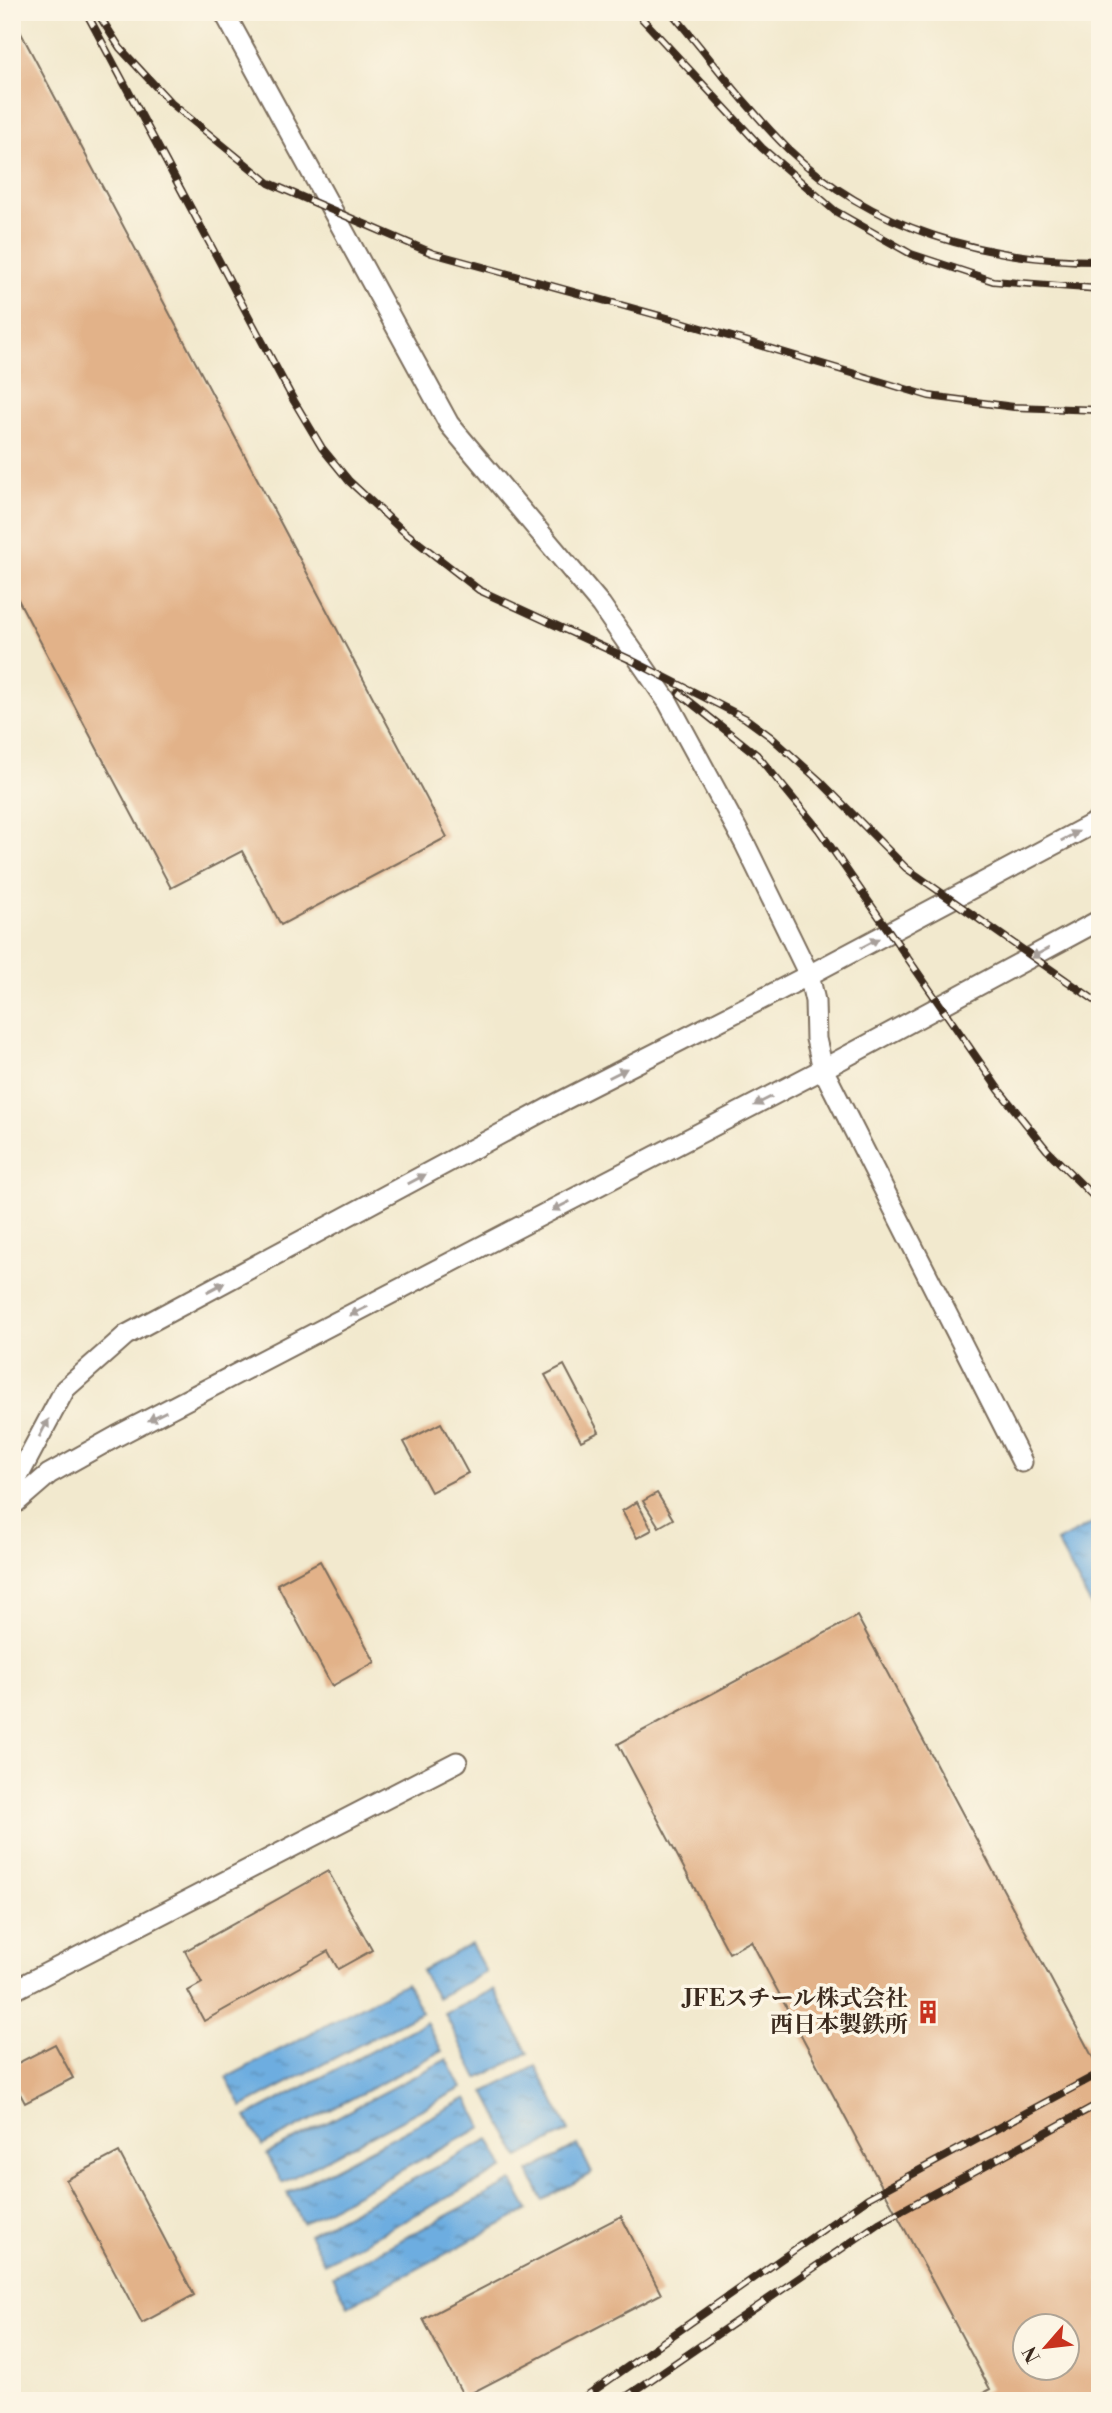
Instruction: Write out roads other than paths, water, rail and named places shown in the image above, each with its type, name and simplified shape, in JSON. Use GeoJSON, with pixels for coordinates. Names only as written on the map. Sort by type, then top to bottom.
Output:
{"type":"FeatureCollection","features":[{"type":"Feature","properties":{"kind":"lane"},"geometry":{"type":"LineString","coordinates":[[224,12],[449,424],[631,645],[668,702],[810,975],[815,1001],[816,1039],[823,1069],[1022,1462]]}},
{"type":"Feature","properties":{"kind":"lane"},"geometry":{"type":"LineString","coordinates":[[12,1488],[65,1389],[126,1335],[560,1102],[810,975],[1100,820]]}},
{"type":"Feature","properties":{"kind":"lane"},"geometry":{"type":"LineString","coordinates":[[12,1506],[50,1474],[117,1436],[823,1069],[1100,920]]}},
{"type":"Feature","properties":{"kind":"lane"},"geometry":{"type":"LineString","coordinates":[[12,1991],[457,1762]]}},
{"type":"Feature","properties":{"kind":"water"},"geometry":{"type":"Polygon","coordinates":[[[1100,1519],[1100,1622],[1057,1542],[1100,1519]]]}},
{"type":"Feature","properties":{"kind":"water"},"geometry":{"type":"Polygon","coordinates":[[[471,1944],[486,1972],[437,1998],[421,1971],[471,1944]]]}},
{"type":"Feature","properties":{"kind":"water"},"geometry":{"type":"Polygon","coordinates":[[[406,1983],[422,2012],[242,2107],[226,2078],[406,1983]]]}},
{"type":"Feature","properties":{"kind":"water"},"geometry":{"type":"Polygon","coordinates":[[[494,1989],[528,2053],[478,2079],[445,2014],[494,1989]]]}},
{"type":"Feature","properties":{"kind":"water"},"geometry":{"type":"Polygon","coordinates":[[[426,2022],[442,2051],[262,2146],[246,2117],[426,2022]]]}},
{"type":"Feature","properties":{"kind":"water"},"geometry":{"type":"Polygon","coordinates":[[[447,2059],[462,2088],[282,2183],[267,2154],[447,2059]]]}},
{"type":"Feature","properties":{"kind":"water"},"geometry":{"type":"Polygon","coordinates":[[[536,2066],[569,2131],[519,2157],[485,2092],[536,2066]]]}},
{"type":"Feature","properties":{"kind":"water"},"geometry":{"type":"Polygon","coordinates":[[[467,2098],[482,2127],[303,2223],[287,2193],[467,2098]]]}},
{"type":"Feature","properties":{"kind":"water"},"geometry":{"type":"Polygon","coordinates":[[[489,2139],[504,2168],[324,2263],[309,2234],[489,2139]]]}},
{"type":"Feature","properties":{"kind":"water"},"geometry":{"type":"Polygon","coordinates":[[[578,2145],[592,2173],[543,2200],[529,2172],[578,2145]]]}},
{"type":"Feature","properties":{"kind":"water"},"geometry":{"type":"Polygon","coordinates":[[[512,2181],[528,2210],[348,2306],[333,2276],[512,2181]]]}},
{"type":"Feature","properties":{"kind":"railway"},"geometry":{"type":"LineString","coordinates":[[86,12],[294,401],[322,448],[349,481],[402,530],[479,590],[631,660],[745,718],[771,737],[821,782],[906,868],[1100,1004]]}},
{"type":"Feature","properties":{"kind":"railway"},"geometry":{"type":"LineString","coordinates":[[97,12],[120,48],[171,103],[269,183],[432,253],[675,320],[929,396],[1014,407],[1100,410]]}},
{"type":"Feature","properties":{"kind":"railway"},"geometry":{"type":"LineString","coordinates":[[636,12],[762,148],[835,211],[911,254],[993,281],[1100,289]]}},
{"type":"Feature","properties":{"kind":"railway"},"geometry":{"type":"LineString","coordinates":[[671,12],[788,149],[821,177],[856,201],[894,220],[973,247],[1057,260],[1100,261]]}},
{"type":"Feature","properties":{"kind":"railway"},"geometry":{"type":"LineString","coordinates":[[679,693],[757,755],[819,830],[999,1090],[1047,1150],[1100,1203]]}},
{"type":"Feature","properties":{"kind":"railway"},"geometry":{"type":"LineString","coordinates":[[579,2401],[868,2198],[1100,2073]]}},
{"type":"Feature","properties":{"kind":"railway"},"geometry":{"type":"LineString","coordinates":[[620,2401],[879,2223],[1100,2103]]}},
{"type":"Feature","properties":{"kind":"place","name":"JFEスチール株式会社 西日本製鉄所"},"geometry":{"type":"Point","coordinates":[928,2012]}}]}
